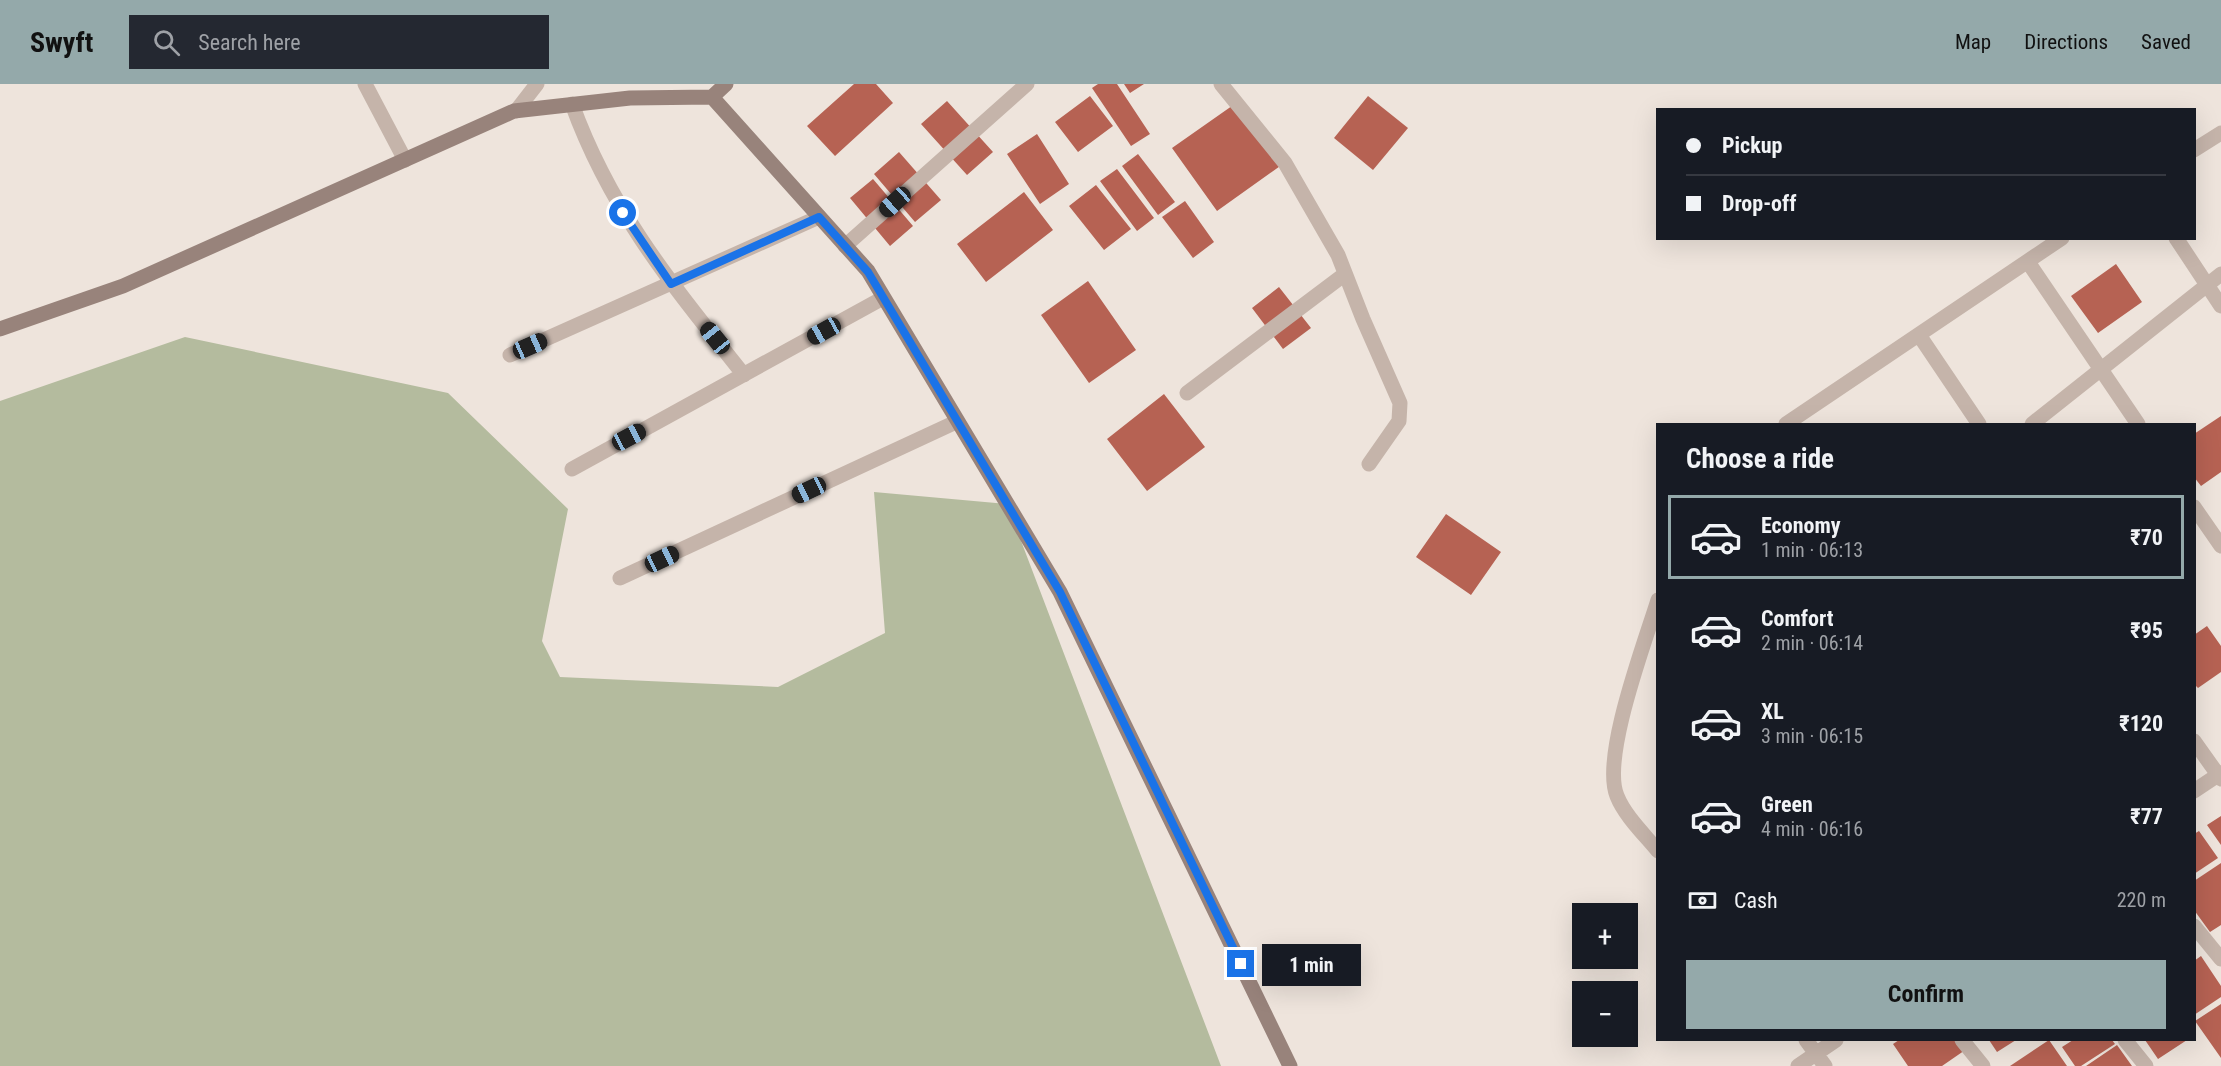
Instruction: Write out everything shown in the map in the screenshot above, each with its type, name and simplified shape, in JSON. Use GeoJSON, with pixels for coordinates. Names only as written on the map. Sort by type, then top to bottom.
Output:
{"type":"FeatureCollection","features":[{"type":"Feature","properties":{"kind":"street"},"geometry":{"type":"LineString","coordinates":[[365,84],[405,160]]}},
{"type":"Feature","properties":{"kind":"street"},"geometry":{"type":"LineString","coordinates":[[516,111],[537,84]]}},
{"type":"Feature","properties":{"kind":"street"},"geometry":{"type":"LineString","coordinates":[[0,329],[123,285],[516,111],[630,98],[712,97],[726,84]]}},
{"type":"Feature","properties":{"kind":"street"},"geometry":{"type":"LineString","coordinates":[[845,246],[1027,84]]}},
{"type":"Feature","properties":{"kind":"street"},"geometry":{"type":"LineString","coordinates":[[1221,84],[1285,163],[1338,255],[1400,404],[1399,421],[1369,464]]}},
{"type":"Feature","properties":{"kind":"street"},"geometry":{"type":"LineString","coordinates":[[712,97],[868,272],[1060,592],[1290,1066]]}},
{"type":"Feature","properties":{"kind":"street"},"geometry":{"type":"LineString","coordinates":[[572,104],[589,149],[613,196],[645,248],[744,375]]}},
{"type":"Feature","properties":{"kind":"street"},"geometry":{"type":"LineString","coordinates":[[2196,149],[2221,133]]}},
{"type":"Feature","properties":{"kind":"street"},"geometry":{"type":"LineString","coordinates":[[510,356],[819,217]]}},
{"type":"Feature","properties":{"kind":"street"},"geometry":{"type":"LineString","coordinates":[[1787,423],[2059,240]]}},
{"type":"Feature","properties":{"kind":"street"},"geometry":{"type":"LineString","coordinates":[[2177,240],[2221,306]]}},
{"type":"Feature","properties":{"kind":"street"},"geometry":{"type":"LineString","coordinates":[[2028,262],[2137,423]]}},
{"type":"Feature","properties":{"kind":"street"},"geometry":{"type":"LineString","coordinates":[[1187,393],[1345,274]]}},
{"type":"Feature","properties":{"kind":"street"},"geometry":{"type":"LineString","coordinates":[[2033,423],[2221,274]]}},
{"type":"Feature","properties":{"kind":"street"},"geometry":{"type":"LineString","coordinates":[[572,469],[884,298]]}},
{"type":"Feature","properties":{"kind":"street"},"geometry":{"type":"LineString","coordinates":[[1919,335],[1978,423]]}},
{"type":"Feature","properties":{"kind":"street"},"geometry":{"type":"LineString","coordinates":[[620,578],[956,422]]}},
{"type":"Feature","properties":{"kind":"street"},"geometry":{"type":"LineString","coordinates":[[2196,510],[2221,546]]}},
{"type":"Feature","properties":{"kind":"street"},"geometry":{"type":"LineString","coordinates":[[1656,616],[1654,632],[1614,747],[1612,775],[1617,796],[1656,848]]}},
{"type":"Feature","properties":{"kind":"street"},"geometry":{"type":"LineString","coordinates":[[2196,744],[2220,775],[2196,790]]}},
{"type":"Feature","properties":{"kind":"street"},"geometry":{"type":"LineString","coordinates":[[2196,928],[2221,959]]}},
{"type":"Feature","properties":{"kind":"street"},"geometry":{"type":"LineString","coordinates":[[1807,1041],[1825,1066]]}},
{"type":"Feature","properties":{"kind":"street"},"geometry":{"type":"LineString","coordinates":[[1798,1066],[1835,1041]]}},
{"type":"Feature","properties":{"kind":"street"},"geometry":{"type":"LineString","coordinates":[[1963,1041],[1983,1066]]}},
{"type":"Feature","properties":{"kind":"street"},"geometry":{"type":"LineString","coordinates":[[2126,1041],[2146,1066]]}},
{"type":"Feature","properties":{"kind":"green space"},"geometry":{"type":"Polygon","coordinates":[[[185,337],[448,393],[568,509],[542,641],[560,677],[778,687],[885,633],[874,492],[1007,504],[1221,1066],[0,1066],[0,401],[185,337]]]}},
{"type":"Feature","properties":{"kind":"building"},"geometry":{"type":"Polygon","coordinates":[[[854,84],[876,84],[893,103],[835,156],[807,126],[854,84]]]}},
{"type":"Feature","properties":{"kind":"building"},"geometry":{"type":"Polygon","coordinates":[[[1098,84],[1117,84],[1150,134],[1131,146],[1092,88],[1098,84]]]}},
{"type":"Feature","properties":{"kind":"building"},"geometry":{"type":"Polygon","coordinates":[[[1124,84],[1144,84],[1130,93],[1124,84]]]}},
{"type":"Feature","properties":{"kind":"building"},"geometry":{"type":"Polygon","coordinates":[[[1090,96],[1113,126],[1078,152],[1055,122],[1090,96]]]}},
{"type":"Feature","properties":{"kind":"building"},"geometry":{"type":"Polygon","coordinates":[[[1368,96],[1408,128],[1373,170],[1334,138],[1368,96]]]}},
{"type":"Feature","properties":{"kind":"building"},"geometry":{"type":"Polygon","coordinates":[[[947,101],[993,152],[967,175],[921,124],[947,101]]]}},
{"type":"Feature","properties":{"kind":"building"},"geometry":{"type":"Polygon","coordinates":[[[1239,101],[1283,164],[1217,211],[1172,148],[1239,101]]]}},
{"type":"Feature","properties":{"kind":"building"},"geometry":{"type":"Polygon","coordinates":[[[1037,134],[1069,184],[1040,204],[1007,154],[1037,134]]]}},
{"type":"Feature","properties":{"kind":"building"},"geometry":{"type":"Polygon","coordinates":[[[899,152],[941,200],[915,222],[874,174],[899,152]]]}},
{"type":"Feature","properties":{"kind":"building"},"geometry":{"type":"Polygon","coordinates":[[[1138,154],[1175,202],[1158,215],[1122,166],[1138,154]]]}},
{"type":"Feature","properties":{"kind":"building"},"geometry":{"type":"Polygon","coordinates":[[[1117,169],[1154,218],[1137,231],[1100,181],[1117,169]]]}},
{"type":"Feature","properties":{"kind":"building"},"geometry":{"type":"Polygon","coordinates":[[[873,179],[913,226],[890,246],[850,198],[873,179]]]}},
{"type":"Feature","properties":{"kind":"building"},"geometry":{"type":"Polygon","coordinates":[[[1096,185],[1131,229],[1104,250],[1069,206],[1096,185]]]}},
{"type":"Feature","properties":{"kind":"building"},"geometry":{"type":"Polygon","coordinates":[[[1024,192],[1053,230],[986,282],[957,244],[1024,192]]]}},
{"type":"Feature","properties":{"kind":"building"},"geometry":{"type":"Polygon","coordinates":[[[1185,201],[1214,242],[1193,258],[1162,217],[1185,201]]]}},
{"type":"Feature","properties":{"kind":"building"},"geometry":{"type":"Polygon","coordinates":[[[2116,264],[2142,302],[2098,333],[2071,296],[2116,264]]]}},
{"type":"Feature","properties":{"kind":"building"},"geometry":{"type":"Polygon","coordinates":[[[1088,281],[1136,350],[1089,383],[1041,315],[1088,281]]]}},
{"type":"Feature","properties":{"kind":"building"},"geometry":{"type":"Polygon","coordinates":[[[1279,287],[1311,328],[1283,349],[1252,308],[1279,287]]]}},
{"type":"Feature","properties":{"kind":"building"},"geometry":{"type":"Polygon","coordinates":[[[1164,394],[1205,447],[1147,491],[1107,439],[1164,394]]]}},
{"type":"Feature","properties":{"kind":"building"},"geometry":{"type":"Polygon","coordinates":[[[2221,416],[2221,472],[2201,486],[2196,480],[2196,433],[2221,416]]]}},
{"type":"Feature","properties":{"kind":"building"},"geometry":{"type":"Polygon","coordinates":[[[1446,514],[1501,552],[1471,595],[1416,557],[1446,514]]]}},
{"type":"Feature","properties":{"kind":"building"},"geometry":{"type":"Polygon","coordinates":[[[2207,626],[2221,646],[2221,672],[2198,688],[2196,686],[2196,634],[2207,626]]]}},
{"type":"Feature","properties":{"kind":"building"},"geometry":{"type":"Polygon","coordinates":[[[2221,816],[2221,845],[2207,825],[2221,816]]]}},
{"type":"Feature","properties":{"kind":"building"},"geometry":{"type":"Polygon","coordinates":[[[2199,831],[2218,858],[2196,873],[2196,833],[2199,831]]]}},
{"type":"Feature","properties":{"kind":"building"},"geometry":{"type":"Polygon","coordinates":[[[2221,863],[2221,925],[2210,932],[2196,913],[2196,880],[2221,863]]]}},
{"type":"Feature","properties":{"kind":"building"},"geometry":{"type":"Polygon","coordinates":[[[2201,956],[2221,986],[2221,997],[2196,1014],[2196,960],[2201,956]]]}},
{"type":"Feature","properties":{"kind":"building"},"geometry":{"type":"Polygon","coordinates":[[[2221,1004],[2221,1058],[2196,1022],[2221,1004]]]}},
{"type":"Feature","properties":{"kind":"building"},"geometry":{"type":"Polygon","coordinates":[[[1898,1041],[1968,1041],[1971,1046],[1942,1066],[1908,1066],[1893,1044],[1898,1041]]]}},
{"type":"Feature","properties":{"kind":"building"},"geometry":{"type":"Polygon","coordinates":[[[1990,1041],[2014,1041],[1997,1052],[1990,1041]]]}},
{"type":"Feature","properties":{"kind":"building"},"geometry":{"type":"Polygon","coordinates":[[[2050,1041],[2067,1066],[2010,1066],[2050,1041]]]}},
{"type":"Feature","properties":{"kind":"building"},"geometry":{"type":"Polygon","coordinates":[[[2071,1041],[2113,1041],[2115,1044],[2081,1066],[2075,1066],[2062,1047],[2071,1041]]]}},
{"type":"Feature","properties":{"kind":"building"},"geometry":{"type":"Polygon","coordinates":[[[2146,1041],[2185,1041],[2158,1059],[2146,1041]]]}},
{"type":"Feature","properties":{"kind":"building"},"geometry":{"type":"Polygon","coordinates":[[[2117,1045],[2132,1066],[2086,1066],[2117,1045]]]}},
{"type":"Feature","properties":{"kind":"route"},"geometry":{"type":"LineString","coordinates":[[623,213],[671,284],[819,217],[868,272],[1060,592],[1241,964]]}}]}
